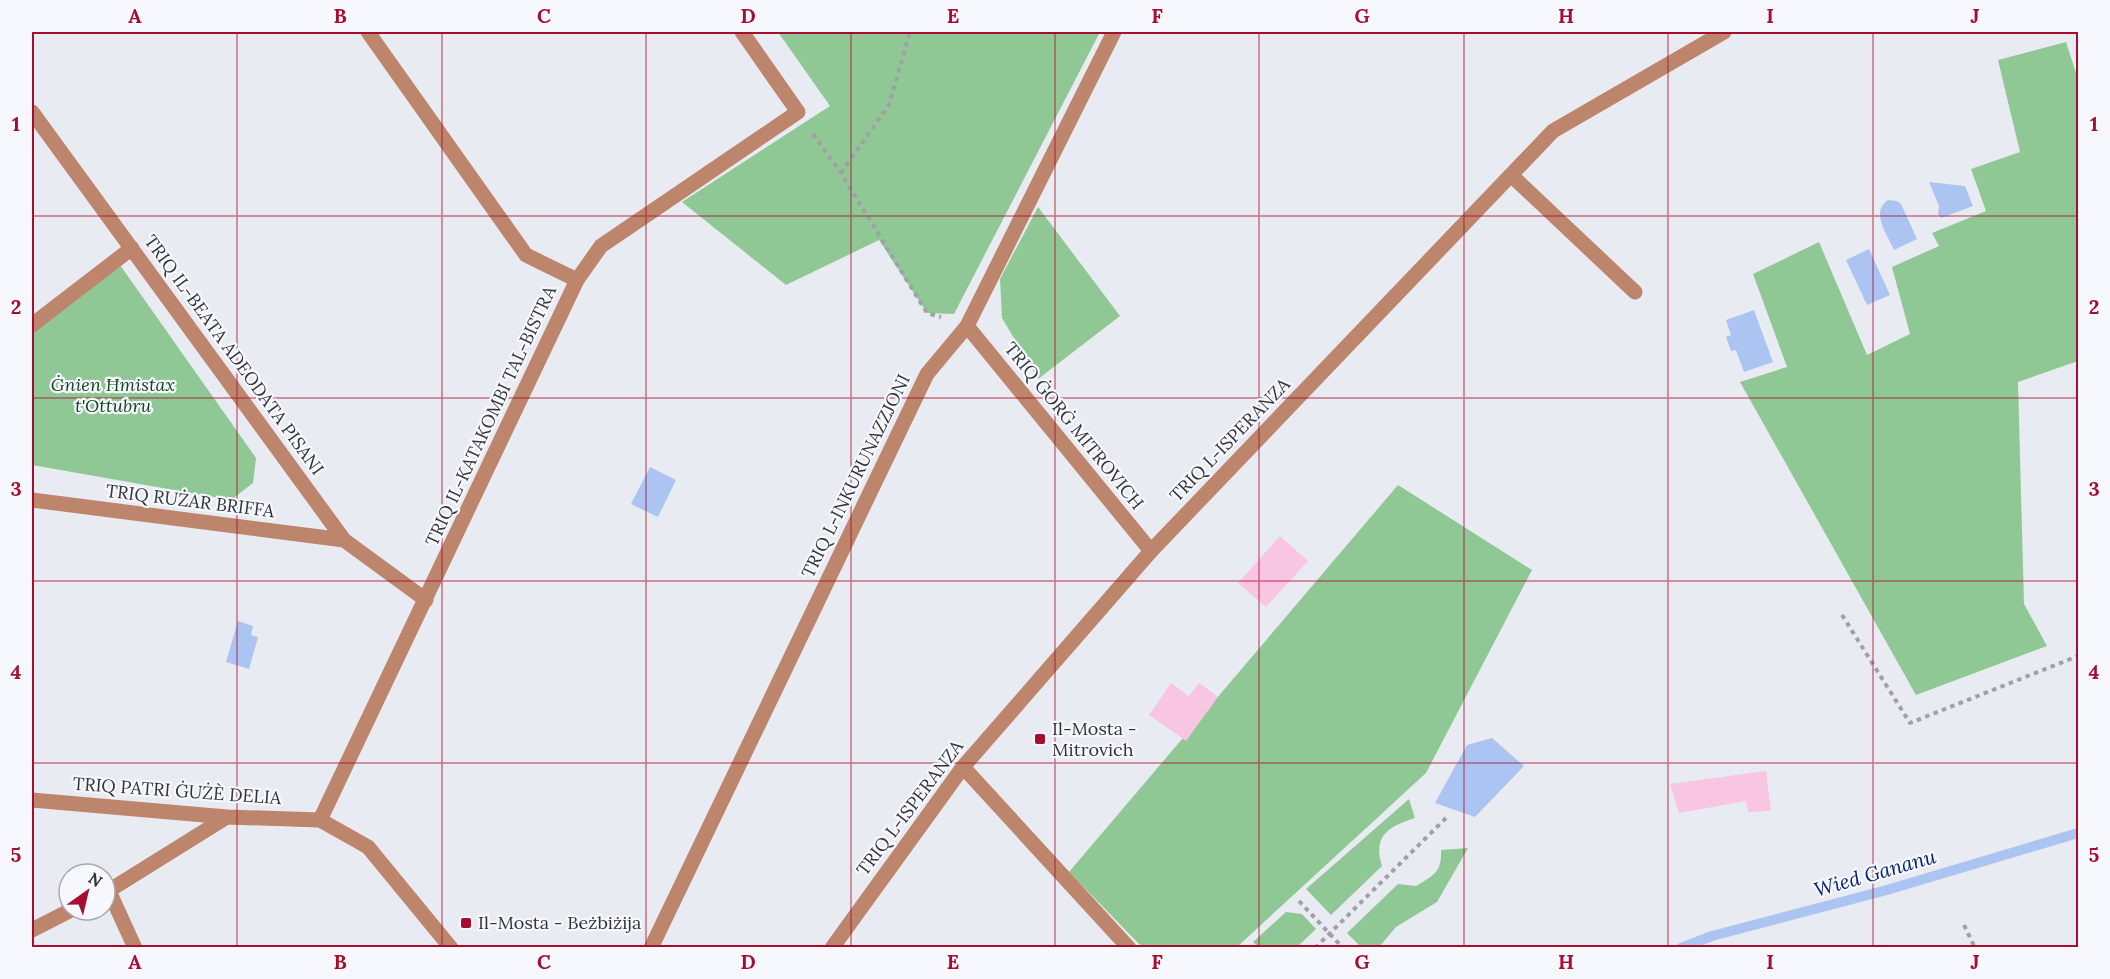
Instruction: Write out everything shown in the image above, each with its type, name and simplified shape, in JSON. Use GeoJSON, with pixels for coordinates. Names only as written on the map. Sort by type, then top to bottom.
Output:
{"type":"FeatureCollection","features":[{"type":"Feature","properties":{"kind":"street"},"geometry":{"type":"LineString","coordinates":[[368,32],[526,255],[577,280]]}},
{"type":"Feature","properties":{"kind":"street"},"geometry":{"type":"LineString","coordinates":[[742,32],[798,112]]}},
{"type":"Feature","properties":{"kind":"street","name":"TRIQ L-INKURUNAZZJONI"},"geometry":{"type":"LineString","coordinates":[[651,948],[927,374],[967,326],[1114,32]]}},
{"type":"Feature","properties":{"kind":"street","name":"TRIQ L-ISPERANZA"},"geometry":{"type":"LineString","coordinates":[[832,948],[963,767],[1151,551],[1553,131],[1724,32]]}},
{"type":"Feature","properties":{"kind":"street","name":"TRIQ IL-BEATA ADEODATA PISANI"},"geometry":{"type":"LineString","coordinates":[[32,112],[344,540],[426,600]]}},
{"type":"Feature","properties":{"kind":"street","name":"TRIQ IL-KATAKOMBI TAL-BISTRA"},"geometry":{"type":"LineString","coordinates":[[320,820],[577,280],[601,246],[798,112]]}},
{"type":"Feature","properties":{"kind":"street"},"geometry":{"type":"LineString","coordinates":[[1511,175],[1635,292]]}},
{"type":"Feature","properties":{"kind":"street"},"geometry":{"type":"LineString","coordinates":[[32,325],[132,248]]}},
{"type":"Feature","properties":{"kind":"street","name":"TRIQ ĠORĠ MITROVICH"},"geometry":{"type":"LineString","coordinates":[[967,326],[1151,551]]}},
{"type":"Feature","properties":{"kind":"street","name":"TRIQ RUŻAR BRIFFA"},"geometry":{"type":"LineString","coordinates":[[32,500],[344,540]]}},
{"type":"Feature","properties":{"kind":"street"},"geometry":{"type":"LineString","coordinates":[[963,767],[1129,948]]}},
{"type":"Feature","properties":{"kind":"street","name":"TRIQ PATRI ĠUŻÈ DELIA"},"geometry":{"type":"LineString","coordinates":[[32,800],[227,817],[320,820]]}},
{"type":"Feature","properties":{"kind":"street"},"geometry":{"type":"LineString","coordinates":[[117,886],[227,817]]}},
{"type":"Feature","properties":{"kind":"street"},"geometry":{"type":"LineString","coordinates":[[320,820],[368,846],[451,948]]}},
{"type":"Feature","properties":{"kind":"street"},"geometry":{"type":"LineString","coordinates":[[117,912],[135,948]]}},
{"type":"Feature","properties":{"kind":"street"},"geometry":{"type":"LineString","coordinates":[[32,930],[57,917]]}},
{"type":"Feature","properties":{"kind":"path"},"geometry":{"type":"LineString","coordinates":[[841,173],[889,105],[910,32]]}},
{"type":"Feature","properties":{"kind":"path"},"geometry":{"type":"LineString","coordinates":[[798,112],[841,173],[927,312],[967,326]]}},
{"type":"Feature","properties":{"kind":"path"},"geometry":{"type":"LineString","coordinates":[[1842,615],[1910,723],[2079,656]]}},
{"type":"Feature","properties":{"kind":"path"},"geometry":{"type":"LineString","coordinates":[[1315,948],[1447,817]]}},
{"type":"Feature","properties":{"kind":"path"},"geometry":{"type":"LineString","coordinates":[[1299,901],[1343,948]]}},
{"type":"Feature","properties":{"kind":"path"},"geometry":{"type":"LineString","coordinates":[[1964,925],[1975,948]]}},
{"type":"Feature","properties":{"kind":"green space"},"geometry":{"type":"Polygon","coordinates":[[[778,32],[1100,32],[954,314],[927,313],[879,240],[786,285],[682,202],[830,106],[778,32]]]}},
{"type":"Feature","properties":{"kind":"green space"},"geometry":{"type":"Polygon","coordinates":[[[2066,42],[2078,79],[2078,361],[2018,382],[2024,604],[2047,646],[1916,695],[1740,382],[1787,367],[1753,274],[1819,242],[1867,355],[1910,334],[1892,267],[1939,246],[1932,233],[1986,211],[1971,169],[2020,152],[1998,60],[2066,42]]]}},
{"type":"Feature","properties":{"kind":"green space"},"geometry":{"type":"Polygon","coordinates":[[[1038,207],[1120,316],[1038,379],[1002,318],[1000,279],[1038,207]]]}},
{"type":"Feature","properties":{"kind":"green space","name":"Ġnien Ħmistax t'Ottubru"},"geometry":{"type":"Polygon","coordinates":[[[120,265],[256,458],[253,483],[231,500],[32,465],[32,332],[120,265]]]}},
{"type":"Feature","properties":{"kind":"green space"},"geometry":{"type":"Polygon","coordinates":[[[1398,485],[1532,570],[1426,773],[1237,947],[1142,947],[1069,872],[1398,485]]]}},
{"type":"Feature","properties":{"kind":"green space"},"geometry":{"type":"Polygon","coordinates":[[[1409,799],[1415,818],[1385,833],[1379,847],[1382,866],[1331,915],[1306,889],[1409,799]]]}},
{"type":"Feature","properties":{"kind":"green space"},"geometry":{"type":"Polygon","coordinates":[[[1468,848],[1437,902],[1396,927],[1379,947],[1361,947],[1347,933],[1398,884],[1416,886],[1432,876],[1440,863],[1441,850],[1468,848]]]}},
{"type":"Feature","properties":{"kind":"green space"},"geometry":{"type":"Polygon","coordinates":[[[1286,912],[1302,914],[1316,929],[1297,947],[1258,947],[1253,942],[1286,912]]]}},
{"type":"Feature","properties":{"kind":"water"},"geometry":{"type":"Polygon","coordinates":[[[1929,182],[1965,186],[1973,206],[1941,218],[1938,214],[1939,206],[1929,182]]]}},
{"type":"Feature","properties":{"kind":"water"},"geometry":{"type":"Polygon","coordinates":[[[1888,200],[1901,204],[1917,239],[1894,250],[1880,217],[1880,211],[1888,200]]]}},
{"type":"Feature","properties":{"kind":"water"},"geometry":{"type":"Polygon","coordinates":[[[1869,249],[1890,295],[1867,305],[1846,260],[1869,249]]]}},
{"type":"Feature","properties":{"kind":"water"},"geometry":{"type":"Polygon","coordinates":[[[1754,310],[1773,362],[1744,372],[1736,350],[1731,351],[1726,337],[1731,335],[1726,320],[1754,310]]]}},
{"type":"Feature","properties":{"kind":"water"},"geometry":{"type":"Polygon","coordinates":[[[650,467],[676,480],[658,517],[631,504],[650,467]]]}},
{"type":"Feature","properties":{"kind":"water"},"geometry":{"type":"Polygon","coordinates":[[[238,621],[253,626],[251,635],[258,637],[249,669],[226,662],[238,621]]]}},
{"type":"Feature","properties":{"kind":"water"},"geometry":{"type":"Polygon","coordinates":[[[1492,738],[1524,766],[1475,817],[1435,803],[1467,745],[1492,738]]]}},
{"type":"Feature","properties":{"kind":"building"},"geometry":{"type":"Polygon","coordinates":[[[1280,536],[1308,561],[1266,607],[1238,583],[1280,536]]]}},
{"type":"Feature","properties":{"kind":"building"},"geometry":{"type":"Polygon","coordinates":[[[1171,683],[1189,696],[1199,683],[1218,697],[1186,741],[1149,715],[1171,683]]]}},
{"type":"Feature","properties":{"kind":"building"},"geometry":{"type":"Polygon","coordinates":[[[1766,771],[1771,811],[1748,812],[1746,801],[1679,813],[1670,784],[1766,771]]]}},
{"type":"Feature","properties":{"kind":"waterway","name":"Wied Gananu"},"geometry":{"type":"LineString","coordinates":[[1681,948],[1712,936],[1887,890],[2078,833]]}},
{"type":"Feature","properties":{"kind":"place","name":"Il-Mosta - Mitrovich"},"geometry":{"type":"Point","coordinates":[1040,739]}},
{"type":"Feature","properties":{"kind":"place","name":"Il-Mosta - Beżbiżija"},"geometry":{"type":"Point","coordinates":[466,923]}}]}
